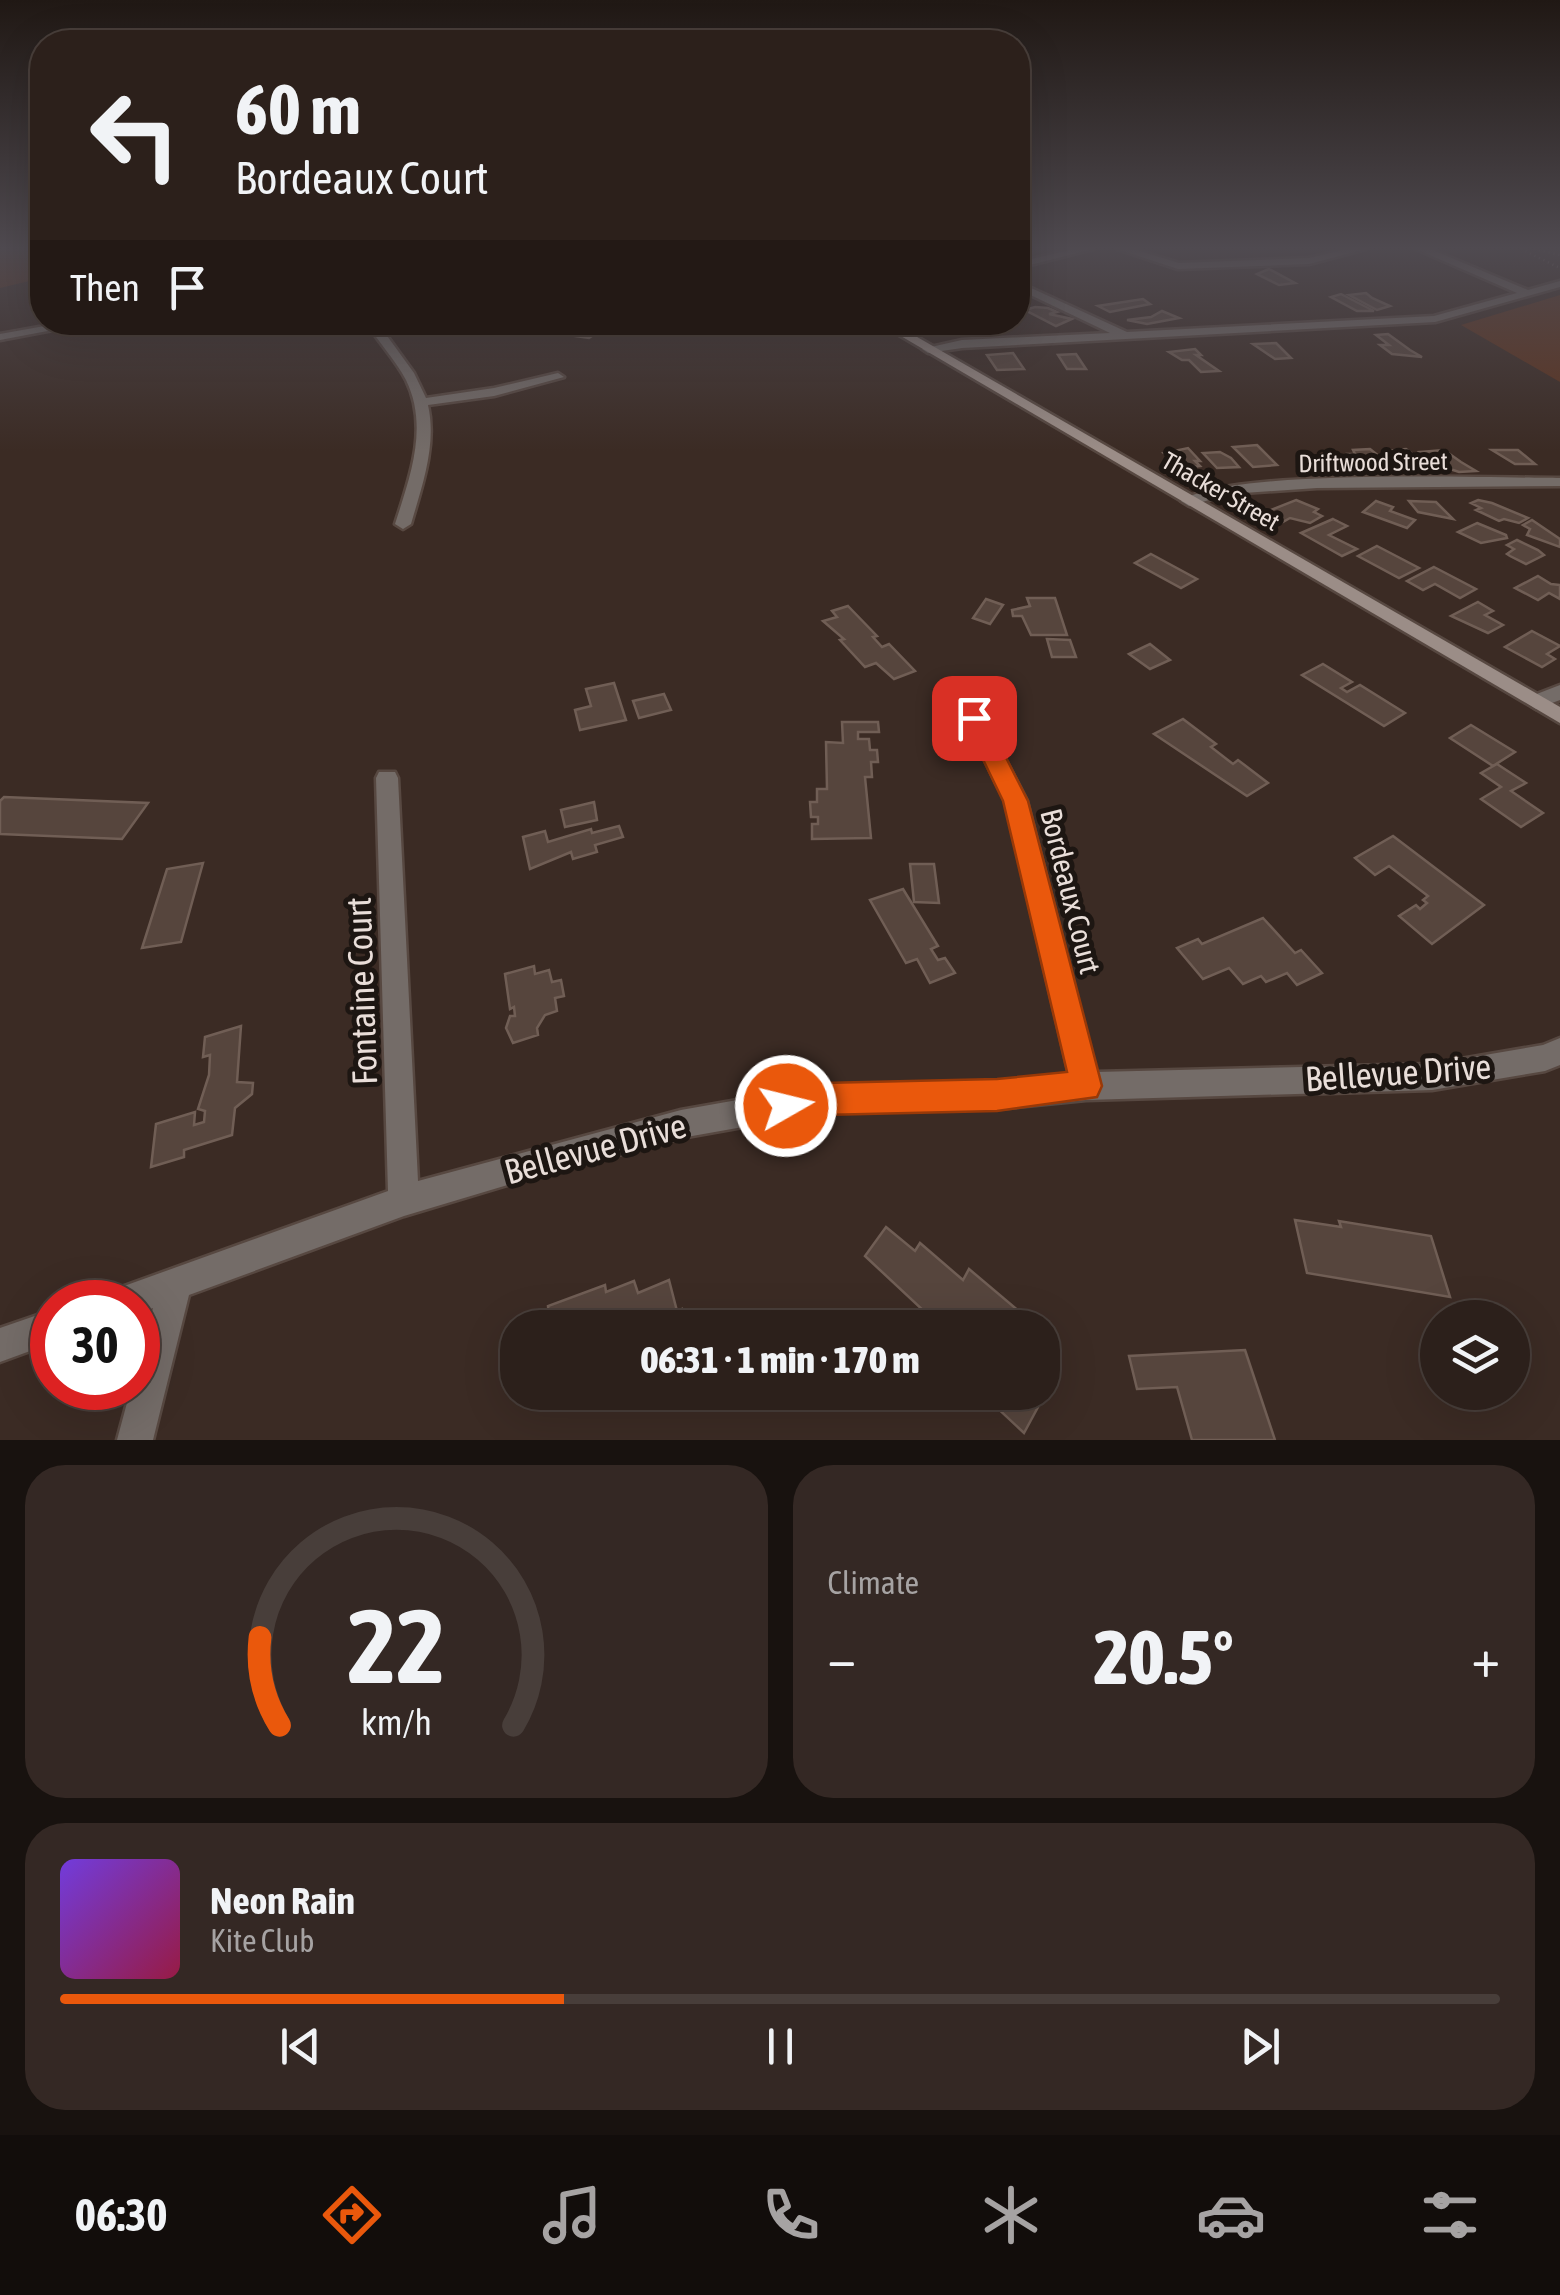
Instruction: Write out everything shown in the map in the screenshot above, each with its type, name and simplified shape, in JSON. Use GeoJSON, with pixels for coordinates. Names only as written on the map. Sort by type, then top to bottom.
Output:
{"type":"FeatureCollection","features":[{"type":"Feature","properties":{"kind":"street"},"geometry":{"type":"LineString","coordinates":[[1084,316],[1126,336]]}},
{"type":"Feature","properties":{"kind":"street"},"geometry":{"type":"LineString","coordinates":[[928,350],[962,344],[1446,316]]}},
{"type":"Feature","properties":{"kind":"street"},"geometry":{"type":"LineString","coordinates":[[0,337],[30,332]]}},
{"type":"Feature","properties":{"kind":"street"},"geometry":{"type":"LineString","coordinates":[[380,335],[423,402],[424,454],[403,524]]}},
{"type":"Feature","properties":{"kind":"street","name":"Thacker Street"},"geometry":{"type":"LineString","coordinates":[[903,335],[1560,716]]}},
{"type":"Feature","properties":{"kind":"street"},"geometry":{"type":"LineString","coordinates":[[423,402],[558,377]]}},
{"type":"Feature","properties":{"kind":"street","name":"Driftwood Street"},"geometry":{"type":"LineString","coordinates":[[1189,501],[1228,490],[1316,484],[1560,482]]}},
{"type":"Feature","properties":{"kind":"street"},"geometry":{"type":"LineString","coordinates":[[1536,702],[1560,692]]}},
{"type":"Feature","properties":{"kind":"street","name":"Bordeaux Court"},"geometry":{"type":"LineString","coordinates":[[974,718],[1016,801],[1086,1086]]}},
{"type":"Feature","properties":{"kind":"street","name":"Fontaine Court"},"geometry":{"type":"LineString","coordinates":[[387,778],[404,1201]]}},
{"type":"Feature","properties":{"kind":"street","name":"Bellevue Drive"},"geometry":{"type":"LineString","coordinates":[[160,1291],[404,1201],[682,1124],[822,1099],[997,1095],[1086,1086],[1432,1077],[1545,1058],[1560,1051]]}},
{"type":"Feature","properties":{"kind":"street"},"geometry":{"type":"LineString","coordinates":[[135,1440],[175,1286]]}},
{"type":"Feature","properties":{"kind":"street"},"geometry":{"type":"LineString","coordinates":[[0,1345],[30,1335]]}},
{"type":"Feature","properties":{"kind":"shaded area"},"geometry":{"type":"Polygon","coordinates":[[[1490,316],[1560,316],[1560,382],[1461,325],[1490,316]]]}},
{"type":"Feature","properties":{"kind":"building"},"geometry":{"type":"Polygon","coordinates":[[[1037,316],[1072,319],[1056,326],[1037,316]]]}},
{"type":"Feature","properties":{"kind":"building"},"geometry":{"type":"Polygon","coordinates":[[[1179,318],[1147,324],[1127,320],[1179,318]]]}},
{"type":"Feature","properties":{"kind":"building"},"geometry":{"type":"Polygon","coordinates":[[[1388,334],[1422,357],[1392,354],[1380,345],[1389,345],[1376,335],[1388,334]]]}},
{"type":"Feature","properties":{"kind":"building"},"geometry":{"type":"Polygon","coordinates":[[[1276,343],[1291,358],[1275,359],[1253,344],[1276,343]]]}},
{"type":"Feature","properties":{"kind":"building"},"geometry":{"type":"Polygon","coordinates":[[[1195,349],[1201,355],[1196,355],[1219,371],[1201,372],[1189,360],[1169,352],[1195,349]]]}},
{"type":"Feature","properties":{"kind":"building"},"geometry":{"type":"Polygon","coordinates":[[[1013,353],[1024,369],[997,370],[987,355],[1013,353]]]}},
{"type":"Feature","properties":{"kind":"building"},"geometry":{"type":"Polygon","coordinates":[[[1076,354],[1086,369],[1067,369],[1058,355],[1076,354]]]}},
{"type":"Feature","properties":{"kind":"building"},"geometry":{"type":"Polygon","coordinates":[[[1257,445],[1277,465],[1253,467],[1233,447],[1257,445]]]}},
{"type":"Feature","properties":{"kind":"building"},"geometry":{"type":"Polygon","coordinates":[[[1188,448],[1200,466],[1176,469],[1170,462],[1176,461],[1164,453],[1188,448]]]}},
{"type":"Feature","properties":{"kind":"building"},"geometry":{"type":"Polygon","coordinates":[[[1370,449],[1385,461],[1378,464],[1387,463],[1393,468],[1377,469],[1350,454],[1355,454],[1353,450],[1370,449]]]}},
{"type":"Feature","properties":{"kind":"building"},"geometry":{"type":"Polygon","coordinates":[[[1406,449],[1427,465],[1405,467],[1385,451],[1406,449]]]}},
{"type":"Feature","properties":{"kind":"building"},"geometry":{"type":"Polygon","coordinates":[[[1444,450],[1476,471],[1459,472],[1438,465],[1420,452],[1444,450]]]}},
{"type":"Feature","properties":{"kind":"building"},"geometry":{"type":"Polygon","coordinates":[[[1492,450],[1518,450],[1535,464],[1515,464],[1492,450]]]}},
{"type":"Feature","properties":{"kind":"building"},"geometry":{"type":"Polygon","coordinates":[[[1220,452],[1239,467],[1217,468],[1203,453],[1220,452]]]}},
{"type":"Feature","properties":{"kind":"building"},"geometry":{"type":"Polygon","coordinates":[[[1296,500],[1318,509],[1314,512],[1322,516],[1310,523],[1290,518],[1281,523],[1261,514],[1296,500]]]}},
{"type":"Feature","properties":{"kind":"building"},"geometry":{"type":"Polygon","coordinates":[[[1478,500],[1528,518],[1519,523],[1499,521],[1476,510],[1481,508],[1471,503],[1478,500]]]}},
{"type":"Feature","properties":{"kind":"building"},"geometry":{"type":"Polygon","coordinates":[[[1376,501],[1415,520],[1407,528],[1363,512],[1376,501]]]}},
{"type":"Feature","properties":{"kind":"building"},"geometry":{"type":"Polygon","coordinates":[[[1409,501],[1436,502],[1453,519],[1418,512],[1409,501]]]}},
{"type":"Feature","properties":{"kind":"building"},"geometry":{"type":"Polygon","coordinates":[[[1333,519],[1347,526],[1329,535],[1357,549],[1342,556],[1301,533],[1333,519]]]}},
{"type":"Feature","properties":{"kind":"building"},"geometry":{"type":"Polygon","coordinates":[[[1532,520],[1560,539],[1560,547],[1527,535],[1530,529],[1523,525],[1532,520]]]}},
{"type":"Feature","properties":{"kind":"building"},"geometry":{"type":"Polygon","coordinates":[[[1477,523],[1507,538],[1481,543],[1458,532],[1477,523]]]}},
{"type":"Feature","properties":{"kind":"building"},"geometry":{"type":"Polygon","coordinates":[[[1517,540],[1544,555],[1526,564],[1510,556],[1507,554],[1514,549],[1507,545],[1517,540]]]}},
{"type":"Feature","properties":{"kind":"building"},"geometry":{"type":"Polygon","coordinates":[[[1377,546],[1419,568],[1399,578],[1358,556],[1377,546]]]}},
{"type":"Feature","properties":{"kind":"building"},"geometry":{"type":"Polygon","coordinates":[[[1151,554],[1197,579],[1181,588],[1135,563],[1151,554]]]}},
{"type":"Feature","properties":{"kind":"building"},"geometry":{"type":"Polygon","coordinates":[[[1434,567],[1476,589],[1460,598],[1435,584],[1423,590],[1407,581],[1434,567]]]}},
{"type":"Feature","properties":{"kind":"building"},"geometry":{"type":"Polygon","coordinates":[[[1538,576],[1560,585],[1560,599],[1549,593],[1538,600],[1515,588],[1538,576]]]}},
{"type":"Feature","properties":{"kind":"building"},"geometry":{"type":"Polygon","coordinates":[[[1027,598],[1055,598],[1067,635],[1031,635],[1022,616],[1013,616],[1012,610],[1030,606],[1027,598]]]}},
{"type":"Feature","properties":{"kind":"building"},"geometry":{"type":"Polygon","coordinates":[[[986,599],[1003,605],[990,624],[973,618],[986,599]]]}},
{"type":"Feature","properties":{"kind":"building"},"geometry":{"type":"Polygon","coordinates":[[[1478,602],[1493,611],[1485,615],[1503,625],[1488,633],[1451,616],[1478,602]]]}},
{"type":"Feature","properties":{"kind":"building"},"geometry":{"type":"Polygon","coordinates":[[[848,606],[877,636],[873,637],[882,647],[889,644],[915,671],[894,679],[876,663],[865,667],[840,640],[844,639],[823,621],[837,617],[832,611],[848,606]]]}},
{"type":"Feature","properties":{"kind":"building"},"geometry":{"type":"Polygon","coordinates":[[[1532,631],[1560,646],[1547,654],[1555,659],[1542,667],[1505,647],[1532,631]]]}},
{"type":"Feature","properties":{"kind":"building"},"geometry":{"type":"Polygon","coordinates":[[[1047,639],[1070,640],[1076,657],[1052,657],[1047,639]]]}},
{"type":"Feature","properties":{"kind":"building"},"geometry":{"type":"Polygon","coordinates":[[[1150,644],[1170,660],[1150,669],[1129,654],[1150,644]]]}},
{"type":"Feature","properties":{"kind":"building"},"geometry":{"type":"Polygon","coordinates":[[[1323,664],[1352,682],[1341,688],[1347,692],[1360,685],[1405,713],[1384,726],[1302,675],[1323,664]]]}},
{"type":"Feature","properties":{"kind":"building"},"geometry":{"type":"Polygon","coordinates":[[[614,683],[626,720],[580,730],[575,710],[591,706],[586,689],[614,683]]]}},
{"type":"Feature","properties":{"kind":"building"},"geometry":{"type":"Polygon","coordinates":[[[664,694],[671,710],[639,718],[633,701],[664,694]]]}},
{"type":"Feature","properties":{"kind":"building"},"geometry":{"type":"Polygon","coordinates":[[[1183,719],[1216,744],[1211,747],[1233,764],[1238,760],[1268,783],[1247,796],[1154,734],[1183,719]]]}},
{"type":"Feature","properties":{"kind":"building"},"geometry":{"type":"Polygon","coordinates":[[[842,722],[878,722],[879,732],[858,732],[858,739],[869,739],[870,750],[877,750],[878,762],[871,762],[872,777],[865,777],[871,838],[812,839],[812,824],[818,824],[818,817],[811,817],[810,802],[817,802],[817,789],[827,789],[826,742],[843,743],[842,722]]]}},
{"type":"Feature","properties":{"kind":"building"},"geometry":{"type":"Polygon","coordinates":[[[1471,725],[1515,752],[1493,766],[1450,738],[1471,725]]]}},
{"type":"Feature","properties":{"kind":"building"},"geometry":{"type":"Polygon","coordinates":[[[1497,764],[1526,783],[1511,791],[1543,813],[1521,827],[1481,799],[1501,787],[1481,773],[1497,764]]]}},
{"type":"Feature","properties":{"kind":"building"},"geometry":{"type":"Polygon","coordinates":[[[4,797],[148,803],[122,839],[0,834],[0,801],[4,797]]]}},
{"type":"Feature","properties":{"kind":"building"},"geometry":{"type":"Polygon","coordinates":[[[594,802],[597,820],[565,827],[561,810],[594,802]]]}},
{"type":"Feature","properties":{"kind":"building"},"geometry":{"type":"Polygon","coordinates":[[[619,826],[623,837],[595,845],[597,852],[573,859],[571,852],[530,869],[523,837],[545,831],[548,842],[591,829],[592,833],[619,826]]]}},
{"type":"Feature","properties":{"kind":"building"},"geometry":{"type":"Polygon","coordinates":[[[1393,836],[1484,905],[1432,944],[1399,916],[1416,905],[1420,909],[1428,896],[1389,866],[1375,875],[1355,858],[1393,836]]]}},
{"type":"Feature","properties":{"kind":"building"},"geometry":{"type":"Polygon","coordinates":[[[203,863],[181,942],[142,948],[167,869],[203,863]]]}},
{"type":"Feature","properties":{"kind":"building"},"geometry":{"type":"Polygon","coordinates":[[[910,864],[934,864],[939,903],[914,902],[910,864]]]}},
{"type":"Feature","properties":{"kind":"building"},"geometry":{"type":"Polygon","coordinates":[[[903,889],[938,946],[931,949],[938,960],[945,958],[955,973],[930,983],[917,959],[906,963],[870,900],[903,889]]]}},
{"type":"Feature","properties":{"kind":"building"},"geometry":{"type":"Polygon","coordinates":[[[1263,918],[1295,953],[1301,950],[1322,973],[1297,985],[1287,973],[1266,982],[1261,976],[1243,984],[1229,968],[1203,979],[1177,948],[1198,939],[1202,944],[1263,918]]]}},
{"type":"Feature","properties":{"kind":"building"},"geometry":{"type":"Polygon","coordinates":[[[534,966],[535,974],[549,970],[552,982],[561,980],[564,996],[555,998],[557,1011],[545,1015],[537,1028],[538,1035],[513,1043],[506,1028],[510,1016],[515,1016],[514,1007],[510,1009],[505,974],[534,966]]]}},
{"type":"Feature","properties":{"kind":"building"},"geometry":{"type":"Polygon","coordinates":[[[241,1026],[237,1082],[253,1083],[252,1094],[235,1108],[232,1135],[184,1150],[184,1157],[151,1167],[156,1124],[195,1112],[194,1125],[204,1122],[205,1111],[198,1109],[209,1075],[210,1055],[203,1057],[205,1037],[241,1026]]]}},
{"type":"Feature","properties":{"kind":"building"},"geometry":{"type":"Polygon","coordinates":[[[1295,1220],[1341,1227],[1339,1221],[1431,1236],[1450,1297],[1307,1273],[1295,1220]]]}},
{"type":"Feature","properties":{"kind":"building"},"geometry":{"type":"Polygon","coordinates":[[[886,1227],[915,1251],[920,1243],[963,1280],[969,1269],[1018,1310],[923,1310],[865,1256],[886,1227]]]}},
{"type":"Feature","properties":{"kind":"building"},"geometry":{"type":"Polygon","coordinates":[[[669,1280],[677,1310],[548,1310],[548,1306],[605,1285],[606,1292],[634,1281],[638,1293],[669,1280]]]}},
{"type":"Feature","properties":{"kind":"building"},"geometry":{"type":"Polygon","coordinates":[[[1245,1350],[1275,1440],[1192,1440],[1177,1387],[1137,1389],[1129,1356],[1245,1350]]]}},
{"type":"Feature","properties":{"kind":"building"},"geometry":{"type":"Polygon","coordinates":[[[999,1410],[1036,1410],[1024,1433],[999,1410]]]}},
{"type":"Feature","properties":{"kind":"route"},"geometry":{"type":"LineString","coordinates":[[786,1106],[822,1099],[997,1095],[1086,1086],[1016,801],[974,718]]}}]}
